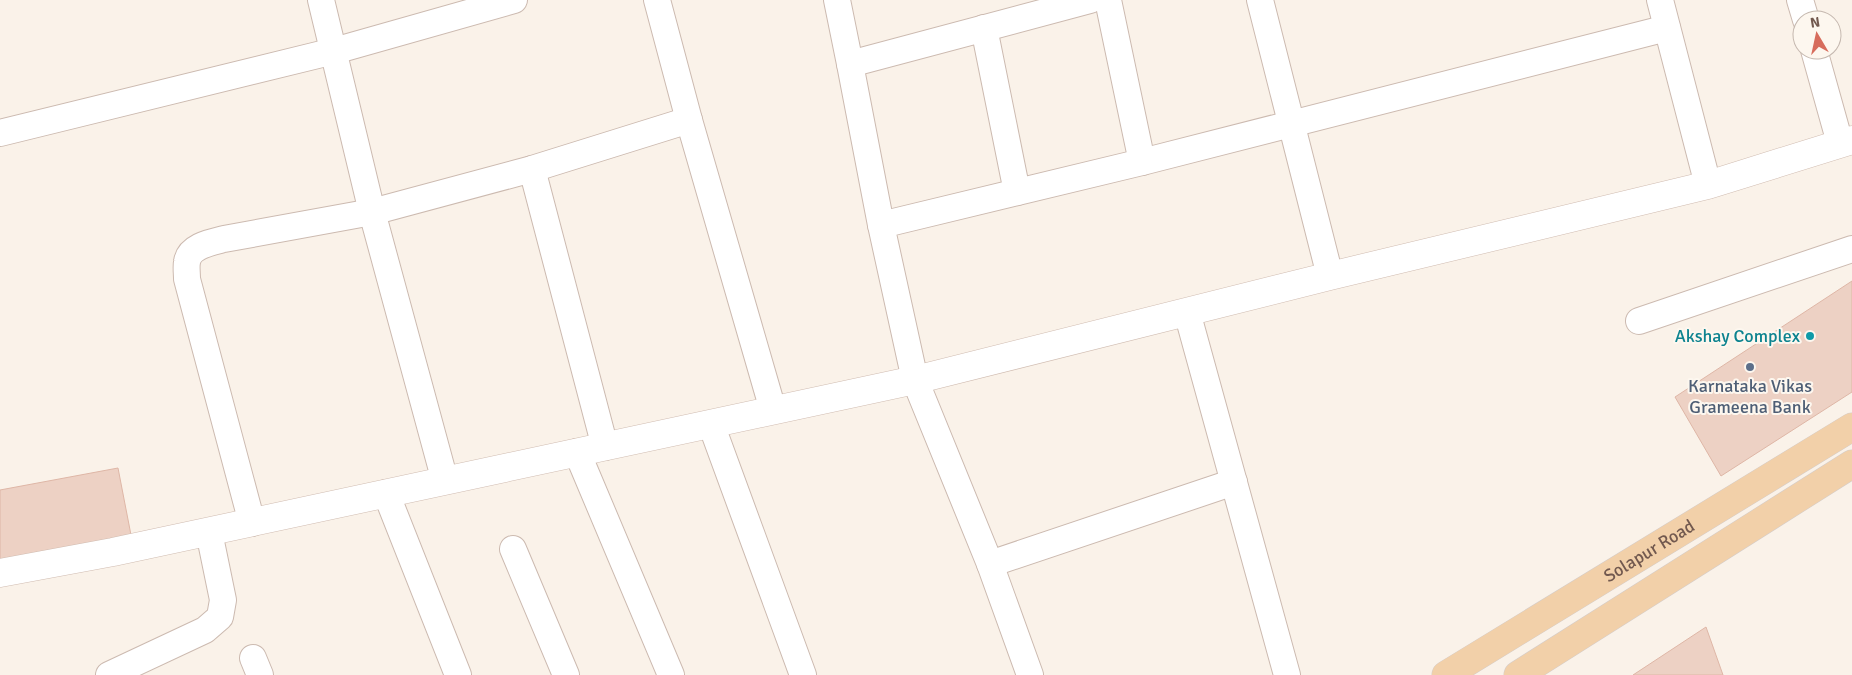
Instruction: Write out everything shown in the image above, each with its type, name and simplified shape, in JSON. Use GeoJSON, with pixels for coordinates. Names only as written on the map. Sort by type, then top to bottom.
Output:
{"type":"FeatureCollection","features":[{"type":"Feature","properties":{"kind":"main road","name":"Solapur Road"},"geometry":{"type":"LineString","coordinates":[[1446,675],[1852,427]]}},
{"type":"Feature","properties":{"kind":"main road"},"geometry":{"type":"LineString","coordinates":[[1518,675],[1852,464]]}},
{"type":"Feature","properties":{"kind":"street"},"geometry":{"type":"LineString","coordinates":[[321,0],[372,212],[445,481]]}},
{"type":"Feature","properties":{"kind":"street"},"geometry":{"type":"LineString","coordinates":[[0,133],[334,51],[514,0]]}},
{"type":"Feature","properties":{"kind":"street"},"geometry":{"type":"LineString","coordinates":[[656,0],[773,410]]}},
{"type":"Feature","properties":{"kind":"street"},"geometry":{"type":"LineString","coordinates":[[837,0],[881,225],[915,380],[990,564],[1030,675]]}},
{"type":"Feature","properties":{"kind":"street"},"geometry":{"type":"LineString","coordinates":[[850,64],[1090,0]]}},
{"type":"Feature","properties":{"kind":"street"},"geometry":{"type":"LineString","coordinates":[[1108,0],[1142,162]]}},
{"type":"Feature","properties":{"kind":"street"},"geometry":{"type":"LineString","coordinates":[[1260,0],[1290,125],[1330,276]]}},
{"type":"Feature","properties":{"kind":"street"},"geometry":{"type":"LineString","coordinates":[[1660,0],[1708,185]]}},
{"type":"Feature","properties":{"kind":"street"},"geometry":{"type":"LineString","coordinates":[[984,28],[1018,192]]}},
{"type":"Feature","properties":{"kind":"street"},"geometry":{"type":"LineString","coordinates":[[881,225],[1290,125],[1667,28]]}},
{"type":"Feature","properties":{"kind":"street"},"geometry":{"type":"LineString","coordinates":[[0,573],[252,523],[915,380],[1330,276],[1708,185],[1846,141],[1818,60]]}},
{"type":"Feature","properties":{"kind":"street"},"geometry":{"type":"LineString","coordinates":[[252,523],[187,279],[187,260],[194,250],[206,244],[224,239],[372,212],[532,169],[689,120]]}},
{"type":"Feature","properties":{"kind":"street"},"geometry":{"type":"LineString","coordinates":[[532,169],[605,446]]}},
{"type":"Feature","properties":{"kind":"street"},"geometry":{"type":"LineString","coordinates":[[1639,321],[1852,249]]}},
{"type":"Feature","properties":{"kind":"street"},"geometry":{"type":"LineString","coordinates":[[1187,312],[1287,675]]}},
{"type":"Feature","properties":{"kind":"street"},"geometry":{"type":"LineString","coordinates":[[712,424],[803,675]]}},
{"type":"Feature","properties":{"kind":"street"},"geometry":{"type":"LineString","coordinates":[[577,452],[671,675]]}},
{"type":"Feature","properties":{"kind":"street"},"geometry":{"type":"LineString","coordinates":[[990,564],[1234,482]]}},
{"type":"Feature","properties":{"kind":"street"},"geometry":{"type":"LineString","coordinates":[[386,493],[458,675]]}},
{"type":"Feature","properties":{"kind":"street"},"geometry":{"type":"LineString","coordinates":[[109,675],[205,630],[220,617],[223,600],[209,532]]}},
{"type":"Feature","properties":{"kind":"street"},"geometry":{"type":"LineString","coordinates":[[513,549],[566,675]]}},
{"type":"Feature","properties":{"kind":"building","name":"Akshay Complex"},"geometry":{"type":"Polygon","coordinates":[[[1852,281],[1852,392],[1721,476],[1675,397],[1852,281]]]}},
{"type":"Feature","properties":{"kind":"building"},"geometry":{"type":"Polygon","coordinates":[[[118,468],[131,535],[0,561],[0,490],[118,468]]]}},
{"type":"Feature","properties":{"kind":"building"},"geometry":{"type":"Polygon","coordinates":[[[1706,627],[1723,675],[1633,675],[1706,627]]]}},
{"type":"Feature","properties":{"kind":"place","name":"Akshay Complex"},"geometry":{"type":"Point","coordinates":[1810,336]}},
{"type":"Feature","properties":{"kind":"place","name":"Karnataka Vikas Grameena Bank"},"geometry":{"type":"Point","coordinates":[1750,367]}}]}
